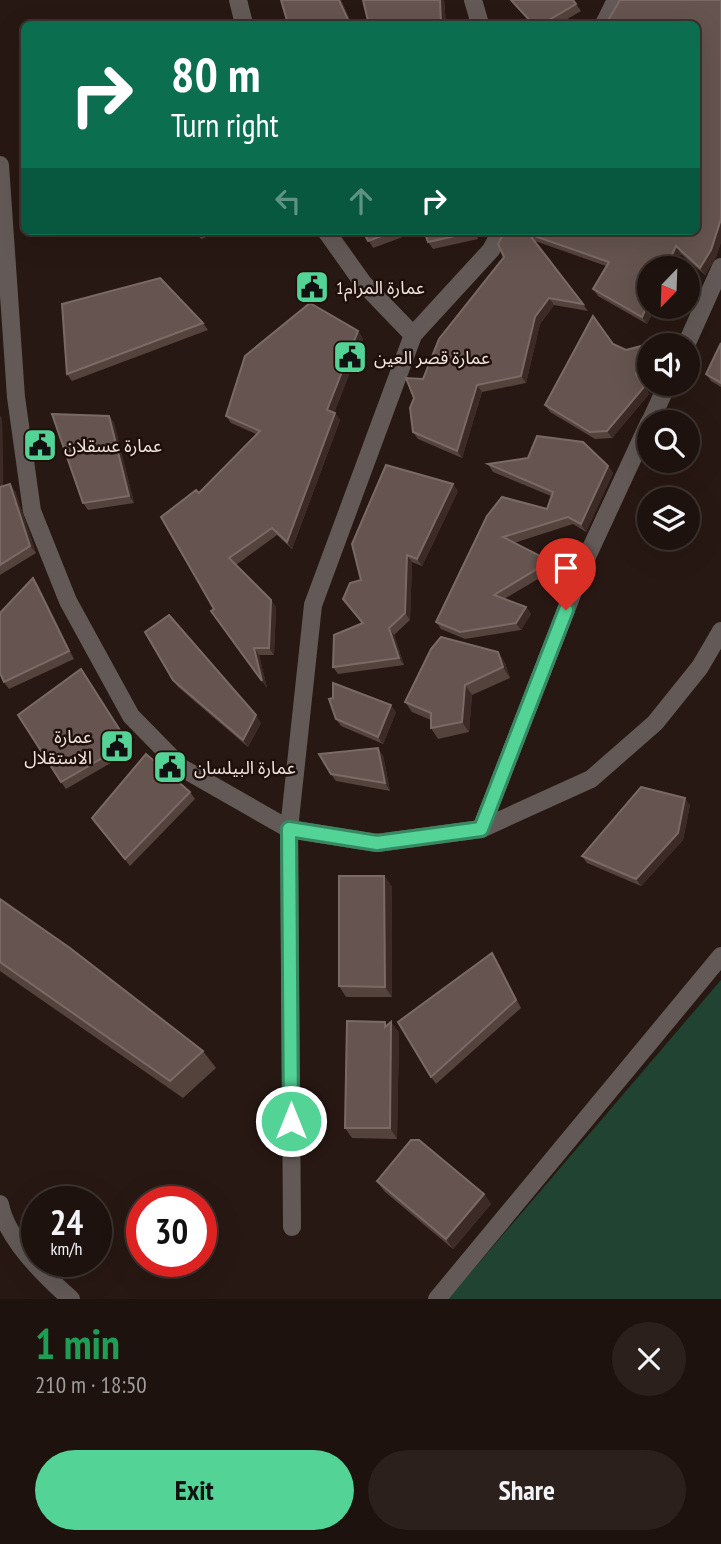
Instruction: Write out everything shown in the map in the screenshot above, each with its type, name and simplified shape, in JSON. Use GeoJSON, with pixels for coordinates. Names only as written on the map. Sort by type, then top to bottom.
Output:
{"type":"FeatureCollection","features":[{"type":"Feature","properties":{"kind":"street"},"geometry":{"type":"LineString","coordinates":[[238,0],[243,21]]}},
{"type":"Feature","properties":{"kind":"street"},"geometry":{"type":"LineString","coordinates":[[473,0],[479,21]]}},
{"type":"Feature","properties":{"kind":"street"},"geometry":{"type":"LineString","coordinates":[[606,21],[616,0]]}},
{"type":"Feature","properties":{"kind":"street"},"geometry":{"type":"LineString","coordinates":[[0,165],[16,397],[32,511],[68,601],[131,716],[182,768],[289,829],[377,843],[481,829],[591,779],[655,723],[700,667],[721,631]]}},
{"type":"Feature","properties":{"kind":"street"},"geometry":{"type":"LineString","coordinates":[[329,235],[363,283],[413,335]]}},
{"type":"Feature","properties":{"kind":"street"},"geometry":{"type":"LineString","coordinates":[[292,1227],[289,829],[313,605],[413,335],[491,250],[499,235]]}},
{"type":"Feature","properties":{"kind":"street"},"geometry":{"type":"LineString","coordinates":[[691,333],[721,267]]}},
{"type":"Feature","properties":{"kind":"street"},"geometry":{"type":"LineString","coordinates":[[481,829],[585,561],[637,451]]}},
{"type":"Feature","properties":{"kind":"street"},"geometry":{"type":"LineString","coordinates":[[437,1299],[721,956]]}},
{"type":"Feature","properties":{"kind":"street"},"geometry":{"type":"LineString","coordinates":[[0,1205],[2,1214],[26,1252],[71,1299]]}},
{"type":"Feature","properties":{"kind":"green space"},"geometry":{"type":"Polygon","coordinates":[[[721,980],[721,1299],[448,1299],[721,980]]]}},
{"type":"Feature","properties":{"kind":"building"},"geometry":{"type":"Polygon","coordinates":[[[281,0],[339,0],[349,21],[287,21],[281,0]]]}},
{"type":"Feature","properties":{"kind":"building"},"geometry":{"type":"Polygon","coordinates":[[[363,0],[440,0],[441,21],[368,21],[363,0]]]}},
{"type":"Feature","properties":{"kind":"building"},"geometry":{"type":"Polygon","coordinates":[[[511,0],[573,0],[576,4],[547,21],[530,21],[511,0]]]}},
{"type":"Feature","properties":{"kind":"building"},"geometry":{"type":"Polygon","coordinates":[[[620,0],[721,0],[721,219],[711,250],[700,268],[700,256],[687,256],[676,246],[671,256],[637,256],[637,314],[593,289],[609,262],[532,235],[700,235],[700,21],[608,21],[620,0]]]}},
{"type":"Feature","properties":{"kind":"building"},"geometry":{"type":"Polygon","coordinates":[[[365,235],[384,235],[368,241],[365,235]]]}},
{"type":"Feature","properties":{"kind":"building"},"geometry":{"type":"Polygon","coordinates":[[[425,235],[460,235],[428,242],[425,235]]]}},
{"type":"Feature","properties":{"kind":"building"},"geometry":{"type":"Polygon","coordinates":[[[503,235],[530,235],[583,304],[549,298],[535,317],[521,376],[477,385],[457,451],[413,432],[410,408],[414,398],[406,378],[423,379],[439,339],[504,257],[498,244],[503,235]]]}},
{"type":"Feature","properties":{"kind":"building"},"geometry":{"type":"Polygon","coordinates":[[[160,278],[203,323],[67,374],[62,304],[160,278]]]}},
{"type":"Feature","properties":{"kind":"building"},"geometry":{"type":"Polygon","coordinates":[[[310,303],[358,331],[327,410],[335,413],[287,542],[272,528],[229,558],[271,600],[269,648],[254,648],[262,681],[211,611],[214,609],[161,517],[196,490],[199,493],[260,431],[226,416],[245,356],[310,303]]]}},
{"type":"Feature","properties":{"kind":"building"},"geometry":{"type":"Polygon","coordinates":[[[593,316],[613,344],[626,350],[637,347],[637,395],[607,431],[590,432],[545,405],[593,316]]]}},
{"type":"Feature","properties":{"kind":"building"},"geometry":{"type":"Polygon","coordinates":[[[721,343],[721,383],[706,374],[721,343]]]}},
{"type":"Feature","properties":{"kind":"building"},"geometry":{"type":"Polygon","coordinates":[[[52,414],[109,416],[129,496],[83,503],[52,414]]]}},
{"type":"Feature","properties":{"kind":"building"},"geometry":{"type":"Polygon","coordinates":[[[537,436],[583,442],[608,466],[581,524],[568,517],[503,537],[550,561],[494,595],[526,607],[516,623],[460,632],[436,622],[487,516],[502,497],[547,509],[553,492],[488,464],[528,458],[537,436]]]}},
{"type":"Feature","properties":{"kind":"building"},"geometry":{"type":"Polygon","coordinates":[[[386,465],[453,484],[417,559],[407,555],[405,613],[389,628],[399,658],[333,667],[334,635],[363,623],[343,599],[350,583],[361,580],[352,544],[386,465]]]}},
{"type":"Feature","properties":{"kind":"building"},"geometry":{"type":"Polygon","coordinates":[[[10,484],[30,546],[0,565],[0,487],[10,484]]]}},
{"type":"Feature","properties":{"kind":"building"},"geometry":{"type":"Polygon","coordinates":[[[33,578],[69,651],[4,682],[0,673],[0,613],[33,578]]]}},
{"type":"Feature","properties":{"kind":"building"},"geometry":{"type":"Polygon","coordinates":[[[169,615],[256,715],[243,740],[173,680],[145,632],[169,615]]]}},
{"type":"Feature","properties":{"kind":"building"},"geometry":{"type":"Polygon","coordinates":[[[441,637],[498,652],[503,667],[465,685],[462,722],[431,728],[431,713],[405,702],[431,649],[441,637]]]}},
{"type":"Feature","properties":{"kind":"building"},"geometry":{"type":"Polygon","coordinates":[[[81,669],[128,743],[61,782],[18,715],[81,669]]]}},
{"type":"Feature","properties":{"kind":"building"},"geometry":{"type":"Polygon","coordinates":[[[333,683],[391,705],[378,737],[336,719],[329,699],[333,698],[333,683]]]}},
{"type":"Feature","properties":{"kind":"building"},"geometry":{"type":"Polygon","coordinates":[[[378,748],[385,783],[331,774],[319,754],[378,748]]]}},
{"type":"Feature","properties":{"kind":"building"},"geometry":{"type":"Polygon","coordinates":[[[146,754],[190,792],[125,859],[92,818],[146,754]]]}},
{"type":"Feature","properties":{"kind":"building"},"geometry":{"type":"Polygon","coordinates":[[[641,787],[685,798],[678,833],[636,879],[582,856],[641,787]]]}},
{"type":"Feature","properties":{"kind":"building"},"geometry":{"type":"Polygon","coordinates":[[[339,876],[384,876],[385,987],[339,986],[339,876]]]}},
{"type":"Feature","properties":{"kind":"building"},"geometry":{"type":"Polygon","coordinates":[[[0,899],[70,948],[203,1051],[170,1081],[0,962],[0,899]]]}},
{"type":"Feature","properties":{"kind":"building"},"geometry":{"type":"Polygon","coordinates":[[[492,953],[516,1000],[431,1077],[398,1022],[492,953]]]}},
{"type":"Feature","properties":{"kind":"building"},"geometry":{"type":"Polygon","coordinates":[[[347,1021],[385,1022],[385,1027],[391,1022],[390,1128],[345,1128],[347,1021]]]}},
{"type":"Feature","properties":{"kind":"building"},"geometry":{"type":"Polygon","coordinates":[[[411,1140],[419,1140],[484,1194],[446,1239],[377,1181],[411,1140]]]}},
{"type":"Feature","properties":{"kind":"place","name":"عمارة المرام1"},"geometry":{"type":"Point","coordinates":[312,287]}},
{"type":"Feature","properties":{"kind":"place","name":"عمارة قصر العين"},"geometry":{"type":"Point","coordinates":[350,357]}},
{"type":"Feature","properties":{"kind":"place","name":"عمارة عسقلان"},"geometry":{"type":"Point","coordinates":[40,445]}},
{"type":"Feature","properties":{"kind":"place","name":"عمارة الاستقلال"},"geometry":{"type":"Point","coordinates":[117,746]}},
{"type":"Feature","properties":{"kind":"place","name":"عمارة البيلسان"},"geometry":{"type":"Point","coordinates":[170,767]}},
{"type":"Feature","properties":{"kind":"route"},"geometry":{"type":"LineString","coordinates":[[291,1121],[289,829],[377,843],[481,829],[566,610]]}}]}
